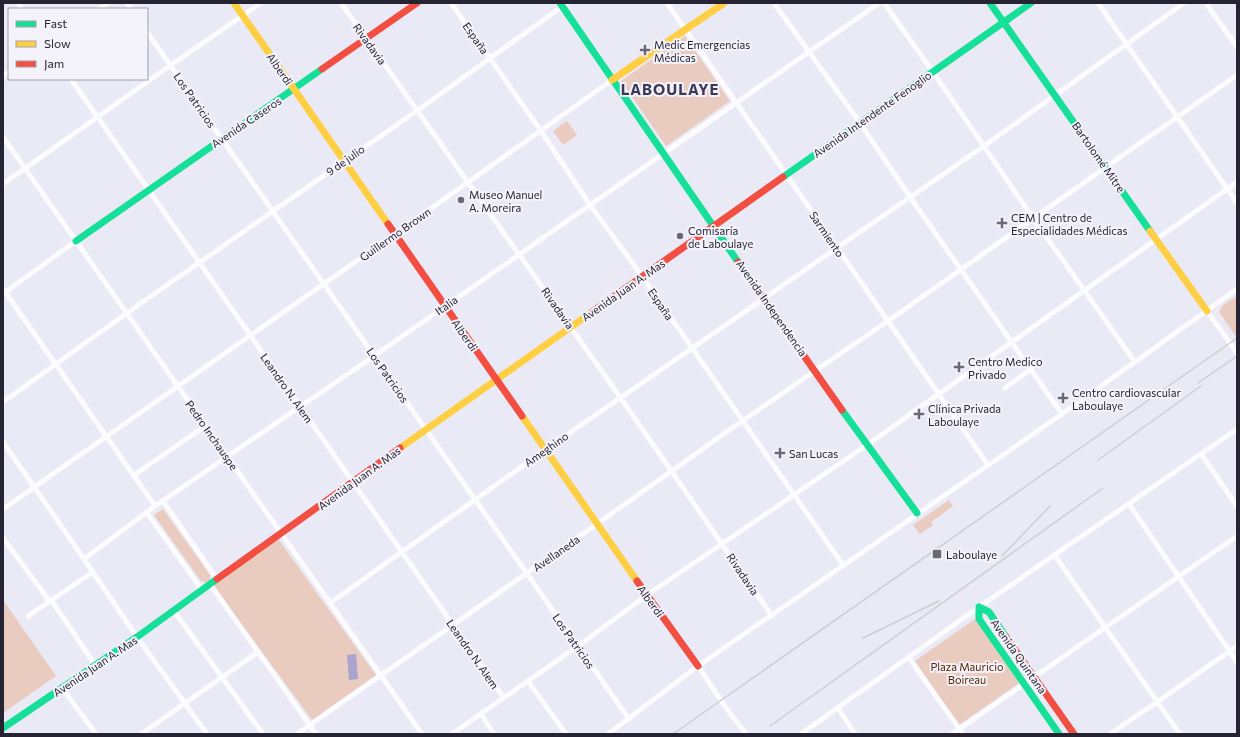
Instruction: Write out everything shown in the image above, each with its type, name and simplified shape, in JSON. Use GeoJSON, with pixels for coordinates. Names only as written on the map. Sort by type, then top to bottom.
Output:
{"type":"FeatureCollection","features":[{"type":"Feature","properties":{"kind":"main road","name":"Alberdi"},"geometry":{"type":"LineString","coordinates":[[234,3],[545,450],[698,666]]}},
{"type":"Feature","properties":{"kind":"main road","name":"Avenida Caseros"},"geometry":{"type":"LineString","coordinates":[[76,241],[417,3]]}},
{"type":"Feature","properties":{"kind":"main road"},"geometry":{"type":"LineString","coordinates":[[612,80],[684,29],[724,3]]}},
{"type":"Feature","properties":{"kind":"main road","name":"Bartolomé Mitre"},"geometry":{"type":"LineString","coordinates":[[990,3],[1207,311]]}},
{"type":"Feature","properties":{"kind":"main road","name":"Avenida Intendente Fenoglio"},"geometry":{"type":"LineString","coordinates":[[714,226],[1031,3]]}},
{"type":"Feature","properties":{"kind":"main road","name":"Avenida Independencia"},"geometry":{"type":"LineString","coordinates":[[563,4],[612,80],[867,445],[917,513]]}},
{"type":"Feature","properties":{"kind":"main road","name":"Avenida Juan A. Mas"},"geometry":{"type":"LineString","coordinates":[[3,728],[137,637],[496,379],[714,226]]}},
{"type":"Feature","properties":{"kind":"main road","name":"Avenida Quintana"},"geometry":{"type":"LineString","coordinates":[[979,607],[989,612],[1074,734]]}},
{"type":"Feature","properties":{"kind":"main road","name":"Avenida Quintana"},"geometry":{"type":"LineString","coordinates":[[979,607],[980,619],[1059,734]]}},
{"type":"Feature","properties":{"kind":"street"},"geometry":{"type":"LineString","coordinates":[[3,184],[261,3]]}},
{"type":"Feature","properties":{"kind":"street","name":"Rivadavia"},"geometry":{"type":"LineString","coordinates":[[341,3],[571,327],[772,616]]}},
{"type":"Feature","properties":{"kind":"street","name":"España"},"geometry":{"type":"LineString","coordinates":[[451,3],[541,131],[590,205],[642,276],[844,565]]}},
{"type":"Feature","properties":{"kind":"street","name":"Sarmiento"},"geometry":{"type":"LineString","coordinates":[[667,3],[988,465]]}},
{"type":"Feature","properties":{"kind":"street"},"geometry":{"type":"LineString","coordinates":[[774,3],[860,123],[1062,414]]}},
{"type":"Feature","properties":{"kind":"street","name":"Italia"},"geometry":{"type":"LineString","coordinates":[[84,559],[155,506],[374,356],[879,3]]}},
{"type":"Feature","properties":{"kind":"street"},"geometry":{"type":"LineString","coordinates":[[884,3],[1135,362]]}},
{"type":"Feature","properties":{"kind":"street"},"geometry":{"type":"LineString","coordinates":[[1098,3],[1237,203]]}},
{"type":"Feature","properties":{"kind":"street","name":"Ameghino"},"geometry":{"type":"LineString","coordinates":[[330,603],[620,397],[984,146],[1184,3]]}},
{"type":"Feature","properties":{"kind":"street"},"geometry":{"type":"LineString","coordinates":[[1206,3],[1237,47]]}},
{"type":"Feature","properties":{"kind":"street","name":"9 de julio"},"geometry":{"type":"LineString","coordinates":[[3,402],[126,313],[418,110],[563,4]]}},
{"type":"Feature","properties":{"kind":"street","name":"Los Patricios"},"geometry":{"type":"LineString","coordinates":[[148,33],[629,719]]}},
{"type":"Feature","properties":{"kind":"street","name":"Avellaneda"},"geometry":{"type":"LineString","coordinates":[[297,734],[452,624],[597,524],[671,470],[815,370],[888,322],[1106,166],[1237,75]]}},
{"type":"Feature","properties":{"kind":"street","name":"Leandro N. Alem"},"geometry":{"type":"LineString","coordinates":[[72,80],[504,698]]}},
{"type":"Feature","properties":{"kind":"street","name":"Guillermo Brown"},"geometry":{"type":"LineString","coordinates":[[3,509],[612,80]]}},
{"type":"Feature","properties":{"kind":"street","name":"Pedro Inchauspe"},"geometry":{"type":"LineString","coordinates":[[3,137],[422,734]]}},
{"type":"Feature","properties":{"kind":"street"},"geometry":{"type":"LineString","coordinates":[[452,734],[578,646],[647,595],[867,445],[1237,182]]}},
{"type":"Feature","properties":{"kind":"street"},"geometry":{"type":"LineString","coordinates":[[76,241],[4,291],[155,506]]}},
{"type":"Feature","properties":{"kind":"street"},"geometry":{"type":"LineString","coordinates":[[608,734],[698,666],[1062,414],[1237,289]]}},
{"type":"Feature","properties":{"kind":"street"},"geometry":{"type":"LineString","coordinates":[[1207,311],[1237,353]]}},
{"type":"Feature","properties":{"kind":"street"},"geometry":{"type":"LineString","coordinates":[[1005,388],[1031,370]]}},
{"type":"Feature","properties":{"kind":"street"},"geometry":{"type":"LineString","coordinates":[[134,475],[205,426]]}},
{"type":"Feature","properties":{"kind":"street"},"geometry":{"type":"LineString","coordinates":[[800,734],[979,607],[1237,429]]}},
{"type":"Feature","properties":{"kind":"street"},"geometry":{"type":"LineString","coordinates":[[3,442],[137,637],[207,734]]}},
{"type":"Feature","properties":{"kind":"street"},"geometry":{"type":"LineString","coordinates":[[1201,454],[1237,506]]}},
{"type":"Feature","properties":{"kind":"street"},"geometry":{"type":"LineString","coordinates":[[163,501],[217,579]]}},
{"type":"Feature","properties":{"kind":"street"},"geometry":{"type":"LineString","coordinates":[[1128,504],[1237,662]]}},
{"type":"Feature","properties":{"kind":"street"},"geometry":{"type":"LineString","coordinates":[[147,513],[202,590]]}},
{"type":"Feature","properties":{"kind":"street"},"geometry":{"type":"LineString","coordinates":[[952,734],[1237,536]]}},
{"type":"Feature","properties":{"kind":"street"},"geometry":{"type":"LineString","coordinates":[[3,538],[48,599],[54,604],[95,665]]}},
{"type":"Feature","properties":{"kind":"street"},"geometry":{"type":"LineString","coordinates":[[1055,556],[1180,734]]}},
{"type":"Feature","properties":{"kind":"street"},"geometry":{"type":"LineString","coordinates":[[28,616],[93,572]]}},
{"type":"Feature","properties":{"kind":"street"},"geometry":{"type":"LineString","coordinates":[[210,584],[316,734]]}},
{"type":"Feature","properties":{"kind":"street"},"geometry":{"type":"LineString","coordinates":[[174,610],[263,734]]}},
{"type":"Feature","properties":{"kind":"street"},"geometry":{"type":"LineString","coordinates":[[1110,734],[1237,646]]}},
{"type":"Feature","properties":{"kind":"street"},"geometry":{"type":"LineString","coordinates":[[141,734],[258,652]]}},
{"type":"Feature","properties":{"kind":"street"},"geometry":{"type":"LineString","coordinates":[[909,658],[963,734]]}},
{"type":"Feature","properties":{"kind":"street"},"geometry":{"type":"LineString","coordinates":[[698,666],[726,708],[746,734]]}},
{"type":"Feature","properties":{"kind":"street"},"geometry":{"type":"LineString","coordinates":[[528,681],[566,734]]}},
{"type":"Feature","properties":{"kind":"street"},"geometry":{"type":"LineString","coordinates":[[62,688],[96,734]]}},
{"type":"Feature","properties":{"kind":"street"},"geometry":{"type":"LineString","coordinates":[[838,708],[856,734]]}},
{"type":"Feature","properties":{"kind":"street"},"geometry":{"type":"LineString","coordinates":[[481,714],[494,734]]}},
{"type":"Feature","properties":{"kind":"green space"},"geometry":{"type":"Polygon","coordinates":[[[685,36],[730,101],[666,146],[621,81],[685,36]]]}},
{"type":"Feature","properties":{"kind":"green space"},"geometry":{"type":"Polygon","coordinates":[[[567,121],[577,135],[563,145],[553,131],[567,121]]]}},
{"type":"Feature","properties":{"kind":"green space"},"geometry":{"type":"Polygon","coordinates":[[[1237,296],[1237,334],[1235,335],[1219,312],[1223,305],[1237,296]]]}},
{"type":"Feature","properties":{"kind":"green space"},"geometry":{"type":"Polygon","coordinates":[[[949,500],[953,506],[931,522],[933,525],[920,534],[913,525],[949,500]]]}},
{"type":"Feature","properties":{"kind":"green space"},"geometry":{"type":"Polygon","coordinates":[[[163,509],[210,575],[210,584],[201,581],[154,515],[163,509]]]}},
{"type":"Feature","properties":{"kind":"green space"},"geometry":{"type":"Polygon","coordinates":[[[278,539],[376,675],[312,720],[213,585],[278,539]]]}},
{"type":"Feature","properties":{"kind":"green space"},"geometry":{"type":"Polygon","coordinates":[[[3,600],[56,676],[3,713],[3,600]]]}},
{"type":"Feature","properties":{"kind":"green space","name":"Plaza Mauricio Boireau"},"geometry":{"type":"Polygon","coordinates":[[[975,619],[1019,683],[959,725],[915,661],[975,619]]]}},
{"type":"Feature","properties":{"kind":"shaded area"},"geometry":{"type":"Polygon","coordinates":[[[356,654],[358,679],[349,680],[347,655],[356,654]]]}},
{"type":"Feature","properties":{"kind":"railway"},"geometry":{"type":"LineString","coordinates":[[673,734],[1237,338]]}},
{"type":"Feature","properties":{"kind":"railway"},"geometry":{"type":"LineString","coordinates":[[1198,383],[1237,356]]}},
{"type":"Feature","properties":{"kind":"railway"},"geometry":{"type":"LineString","coordinates":[[1098,460],[1201,386]]}},
{"type":"Feature","properties":{"kind":"railway"},"geometry":{"type":"LineString","coordinates":[[770,726],[1103,488]]}},
{"type":"Feature","properties":{"kind":"railway"},"geometry":{"type":"LineString","coordinates":[[1002,556],[1050,506]]}},
{"type":"Feature","properties":{"kind":"railway"},"geometry":{"type":"LineString","coordinates":[[863,638],[939,601]]}},
{"type":"Feature","properties":{"kind":"traffic: fast"},"geometry":{"type":"LineString","coordinates":[[560,3],[738,262]]}},
{"type":"Feature","properties":{"kind":"traffic: fast"},"geometry":{"type":"LineString","coordinates":[[990,3],[1150,231]]}},
{"type":"Feature","properties":{"kind":"traffic: fast"},"geometry":{"type":"LineString","coordinates":[[783,177],[1031,3]]}},
{"type":"Feature","properties":{"kind":"traffic: fast"},"geometry":{"type":"LineString","coordinates":[[76,241],[322,69]]}},
{"type":"Feature","properties":{"kind":"traffic: fast"},"geometry":{"type":"LineString","coordinates":[[842,410],[917,513]]}},
{"type":"Feature","properties":{"kind":"traffic: fast"},"geometry":{"type":"LineString","coordinates":[[3,728],[137,637],[217,579]]}},
{"type":"Feature","properties":{"kind":"traffic: fast"},"geometry":{"type":"LineString","coordinates":[[1006,637],[989,612],[979,607],[979,619],[1059,734]]}},
{"type":"Feature","properties":{"kind":"traffic: slow"},"geometry":{"type":"LineString","coordinates":[[234,3],[388,224]]}},
{"type":"Feature","properties":{"kind":"traffic: slow"},"geometry":{"type":"LineString","coordinates":[[612,80],[724,3]]}},
{"type":"Feature","properties":{"kind":"traffic: slow"},"geometry":{"type":"LineString","coordinates":[[1150,231],[1207,311]]}},
{"type":"Feature","properties":{"kind":"traffic: slow"},"geometry":{"type":"LineString","coordinates":[[400,448],[592,312]]}},
{"type":"Feature","properties":{"kind":"traffic: slow"},"geometry":{"type":"LineString","coordinates":[[522,416],[637,581]]}},
{"type":"Feature","properties":{"kind":"traffic: jam"},"geometry":{"type":"LineString","coordinates":[[322,69],[417,3]]}},
{"type":"Feature","properties":{"kind":"traffic: jam"},"geometry":{"type":"LineString","coordinates":[[592,312],[783,177]]}},
{"type":"Feature","properties":{"kind":"traffic: jam"},"geometry":{"type":"LineString","coordinates":[[388,224],[522,416]]}},
{"type":"Feature","properties":{"kind":"traffic: jam"},"geometry":{"type":"LineString","coordinates":[[738,262],[842,410]]}},
{"type":"Feature","properties":{"kind":"traffic: jam"},"geometry":{"type":"LineString","coordinates":[[217,579],[400,448]]}},
{"type":"Feature","properties":{"kind":"traffic: jam"},"geometry":{"type":"LineString","coordinates":[[637,581],[698,666]]}},
{"type":"Feature","properties":{"kind":"traffic: jam"},"geometry":{"type":"LineString","coordinates":[[1006,637],[1074,734]]}},
{"type":"Feature","properties":{"kind":"place","name":"Medic Emergencias Médicas"},"geometry":{"type":"Point","coordinates":[645,50]}},
{"type":"Feature","properties":{"kind":"place","name":"Museo Manuel A. Moreira"},"geometry":{"type":"Point","coordinates":[461,200]}},
{"type":"Feature","properties":{"kind":"place","name":"CEM | Centro de Especialidades Médicas"},"geometry":{"type":"Point","coordinates":[1002,223]}},
{"type":"Feature","properties":{"kind":"place","name":"Comisaría de Laboulaye"},"geometry":{"type":"Point","coordinates":[680,236]}},
{"type":"Feature","properties":{"kind":"place","name":"Centro Medico Privado"},"geometry":{"type":"Point","coordinates":[959,367]}},
{"type":"Feature","properties":{"kind":"place","name":"Centro cardiovascular Laboulaye"},"geometry":{"type":"Point","coordinates":[1063,398]}},
{"type":"Feature","properties":{"kind":"place","name":"Clínica Privada Laboulaye"},"geometry":{"type":"Point","coordinates":[919,414]}},
{"type":"Feature","properties":{"kind":"place","name":"San Lucas"},"geometry":{"type":"Point","coordinates":[780,453]}},
{"type":"Feature","properties":{"kind":"place","name":"Laboulaye"},"geometry":{"type":"Point","coordinates":[937,554]}},
{"type":"Feature","properties":{"kind":"district","name":"LABOULAYE"},"geometry":{"type":"Point","coordinates":[670,89]}}]}
